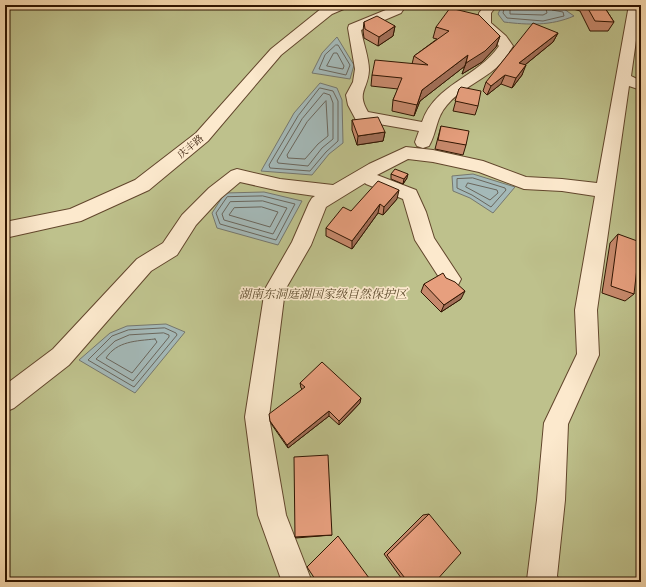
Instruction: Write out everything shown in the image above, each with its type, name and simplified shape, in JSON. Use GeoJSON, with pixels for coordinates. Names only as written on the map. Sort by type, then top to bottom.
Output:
{"type":"FeatureCollection","features":[{"type":"Feature","properties":{"kind":"street","name":"庆丰路"},"geometry":{"type":"LineString","coordinates":[[5,230],[74,216],[142,185],[202,137],[276,52],[327,11],[341,5]]}},
{"type":"Feature","properties":{"kind":"street"},"geometry":{"type":"LineString","coordinates":[[418,154],[435,110],[453,91],[486,69],[501,56],[506,46],[501,39],[484,24],[486,13],[491,5]]}},
{"type":"Feature","properties":{"kind":"street"},"geometry":{"type":"LineString","coordinates":[[545,582],[542,580],[551,500],[556,424],[588,355],[586,310],[605,191],[632,82],[634,5]]}},
{"type":"Feature","properties":{"kind":"street"},"geometry":{"type":"LineString","coordinates":[[397,10],[354,28],[362,69],[360,82],[354,95],[356,105],[362,116],[429,128]]}},
{"type":"Feature","properties":{"kind":"street"},"geometry":{"type":"LineString","coordinates":[[297,582],[272,515],[257,417],[275,289],[301,245],[318,203],[362,176],[406,153],[433,156],[483,167],[524,183],[562,185],[605,191]]}},
{"type":"Feature","properties":{"kind":"street"},"geometry":{"type":"LineString","coordinates":[[5,400],[61,357],[144,265],[170,249],[189,220],[215,193],[237,175],[280,185],[335,192]]}},
{"type":"Feature","properties":{"kind":"street"},"geometry":{"type":"LineString","coordinates":[[362,176],[410,195],[417,212],[425,240],[451,279]]}},
{"type":"Feature","properties":{"kind":"green space","name":"湖南东洞庭湖国家级自然保护区"},"geometry":{"type":"Polygon","coordinates":[[[5,5],[641,5],[641,582],[5,582],[5,5]]]}},
{"type":"Feature","properties":{"kind":"water"},"geometry":{"type":"Polygon","coordinates":[[[502,5],[542,5],[564,9],[574,16],[557,22],[539,24],[504,22],[498,14],[502,5]]]}},
{"type":"Feature","properties":{"kind":"water"},"geometry":{"type":"Polygon","coordinates":[[[337,37],[354,65],[350,79],[312,73],[322,53],[337,37]]]}},
{"type":"Feature","properties":{"kind":"water"},"geometry":{"type":"Polygon","coordinates":[[[320,83],[337,88],[342,100],[343,143],[329,154],[312,175],[261,171],[294,113],[320,83]]]}},
{"type":"Feature","properties":{"kind":"water"},"geometry":{"type":"Polygon","coordinates":[[[473,174],[515,187],[493,213],[470,198],[453,191],[452,176],[473,174]]]}},
{"type":"Feature","properties":{"kind":"water"},"geometry":{"type":"Polygon","coordinates":[[[264,192],[302,201],[278,245],[217,228],[212,213],[225,193],[264,192]]]}},
{"type":"Feature","properties":{"kind":"water"},"geometry":{"type":"Polygon","coordinates":[[[166,324],[185,332],[135,393],[79,360],[110,333],[127,326],[166,324]]]}},
{"type":"Feature","properties":{"kind":"building"},"geometry":{"type":"Polygon","coordinates":[[[586,5],[603,5],[614,22],[595,21],[586,5]]]}},
{"type":"Feature","properties":{"kind":"building"},"geometry":{"type":"Polygon","coordinates":[[[450,8],[479,15],[500,36],[485,51],[466,63],[468,55],[422,90],[417,105],[393,100],[402,78],[372,75],[375,60],[428,65],[414,56],[449,31],[436,27],[450,8]]]}},
{"type":"Feature","properties":{"kind":"building"},"geometry":{"type":"Polygon","coordinates":[[[377,16],[395,26],[379,37],[365,29],[364,22],[377,16]]]}},
{"type":"Feature","properties":{"kind":"building"},"geometry":{"type":"Polygon","coordinates":[[[533,23],[558,33],[519,63],[526,65],[516,78],[505,75],[491,86],[486,82],[533,23]]]}},
{"type":"Feature","properties":{"kind":"building"},"geometry":{"type":"Polygon","coordinates":[[[461,87],[481,91],[478,106],[455,101],[461,87]]]}},
{"type":"Feature","properties":{"kind":"building"},"geometry":{"type":"Polygon","coordinates":[[[378,117],[385,132],[358,136],[352,120],[378,117]]]}},
{"type":"Feature","properties":{"kind":"building"},"geometry":{"type":"Polygon","coordinates":[[[441,126],[469,131],[466,145],[438,140],[441,126]]]}},
{"type":"Feature","properties":{"kind":"building"},"geometry":{"type":"Polygon","coordinates":[[[395,169],[408,174],[404,179],[391,174],[395,169]]]}},
{"type":"Feature","properties":{"kind":"building"},"geometry":{"type":"Polygon","coordinates":[[[378,181],[399,190],[384,207],[380,204],[352,241],[326,228],[343,207],[351,211],[378,181]]]}},
{"type":"Feature","properties":{"kind":"building"},"geometry":{"type":"Polygon","coordinates":[[[618,234],[640,242],[634,294],[611,286],[618,234]]]}},
{"type":"Feature","properties":{"kind":"building"},"geometry":{"type":"Polygon","coordinates":[[[443,273],[446,278],[455,282],[465,291],[444,305],[424,284],[443,273]]]}},
{"type":"Feature","properties":{"kind":"building"},"geometry":{"type":"Polygon","coordinates":[[[322,362],[361,398],[339,421],[329,411],[287,445],[270,421],[269,414],[305,387],[300,383],[322,362]]]}},
{"type":"Feature","properties":{"kind":"building"},"geometry":{"type":"Polygon","coordinates":[[[328,455],[332,535],[295,537],[294,457],[328,455]]]}},
{"type":"Feature","properties":{"kind":"building"},"geometry":{"type":"Polygon","coordinates":[[[429,514],[461,553],[435,582],[408,582],[387,555],[429,514]]]}},
{"type":"Feature","properties":{"kind":"building"},"geometry":{"type":"Polygon","coordinates":[[[338,536],[372,582],[317,582],[307,567],[338,536]]]}}]}
